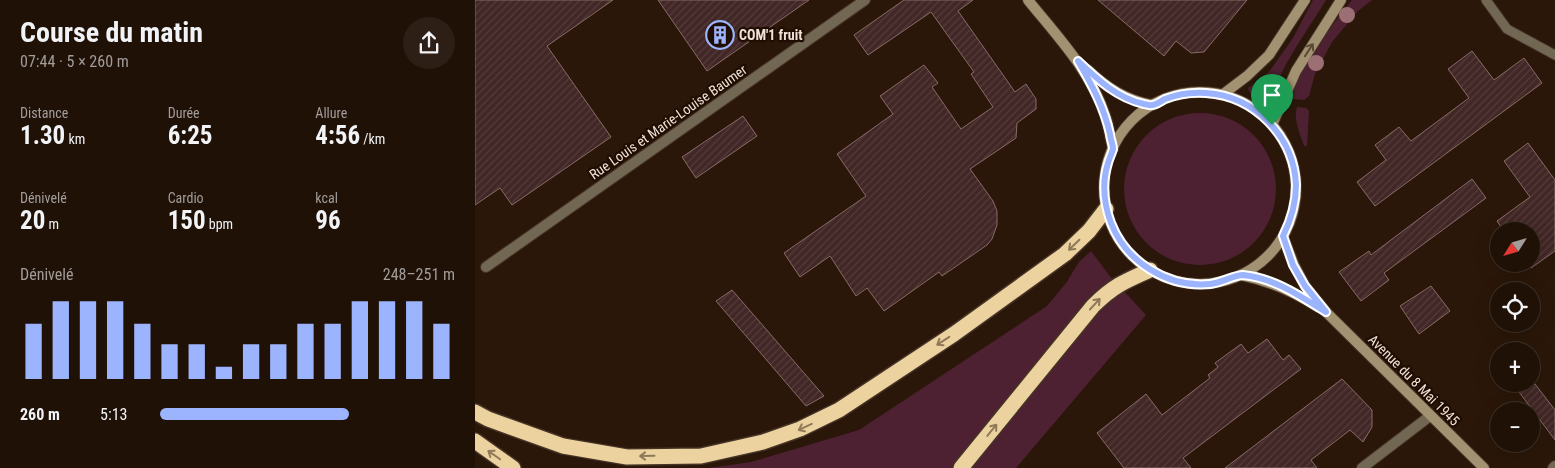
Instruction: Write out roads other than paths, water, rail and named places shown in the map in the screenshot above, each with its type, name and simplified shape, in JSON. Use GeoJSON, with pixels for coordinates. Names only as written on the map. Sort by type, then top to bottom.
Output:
{"type":"FeatureCollection","features":[{"type":"Feature","properties":{"kind":"highway"},"geometry":{"type":"LineString","coordinates":[[475,412],[488,419],[563,446],[627,457],[701,456],[763,442],[800,429],[839,410],[954,334],[1065,254],[1089,231],[1106,209]]}},
{"type":"Feature","properties":{"kind":"highway"},"geometry":{"type":"LineString","coordinates":[[961,468],[1093,306],[1113,288],[1150,270]]}},
{"type":"Feature","properties":{"kind":"highway"},"geometry":{"type":"LineString","coordinates":[[475,442],[513,468]]}},
{"type":"Feature","properties":{"kind":"main road"},"geometry":{"type":"LineString","coordinates":[[1028,0],[1078,61],[1093,85],[1106,116],[1113,149]]}},
{"type":"Feature","properties":{"kind":"main road"},"geometry":{"type":"LineString","coordinates":[[1222,95],[1247,76],[1269,55],[1305,0]]}},
{"type":"Feature","properties":{"kind":"main road"},"geometry":{"type":"LineString","coordinates":[[1272,125],[1296,71],[1341,0]]}},
{"type":"Feature","properties":{"kind":"main road"},"geometry":{"type":"LineString","coordinates":[[1078,61],[1103,84],[1136,102],[1152,105]]}},
{"type":"Feature","properties":{"kind":"main road"},"geometry":{"type":"LineString","coordinates":[[1193,92],[1222,95],[1241,102],[1258,112],[1272,125],[1280,136],[1291,160],[1296,186],[1293,212],[1283,236],[1267,257],[1241,275],[1218,282],[1195,284],[1164,277],[1150,270],[1127,250],[1118,238],[1106,209],[1105,178],[1113,149],[1129,122],[1152,105],[1165,99],[1193,92]]}},
{"type":"Feature","properties":{"kind":"main road","name":"Avenue du 8 Mai 1945"},"geometry":{"type":"LineString","coordinates":[[1283,236],[1293,265],[1305,286],[1326,312],[1484,468]]}},
{"type":"Feature","properties":{"kind":"main road","name":"Avenue du 8 Mai 1945"},"geometry":{"type":"LineString","coordinates":[[1241,275],[1275,283],[1296,293],[1326,312]]}},
{"type":"Feature","properties":{"kind":"street","name":"Rue Louis et Marie-Louise Baumer"},"geometry":{"type":"LineString","coordinates":[[486,267],[865,0]]}},
{"type":"Feature","properties":{"kind":"street"},"geometry":{"type":"LineString","coordinates":[[1363,468],[1431,416]]}},
{"type":"Feature","properties":{"kind":"lane"},"geometry":{"type":"LineString","coordinates":[[1486,0],[1507,29],[1555,55]]}},
{"type":"Feature","properties":{"kind":"place","name":"COM'1 fruit"},"geometry":{"type":"Point","coordinates":[720,35]}}]}
